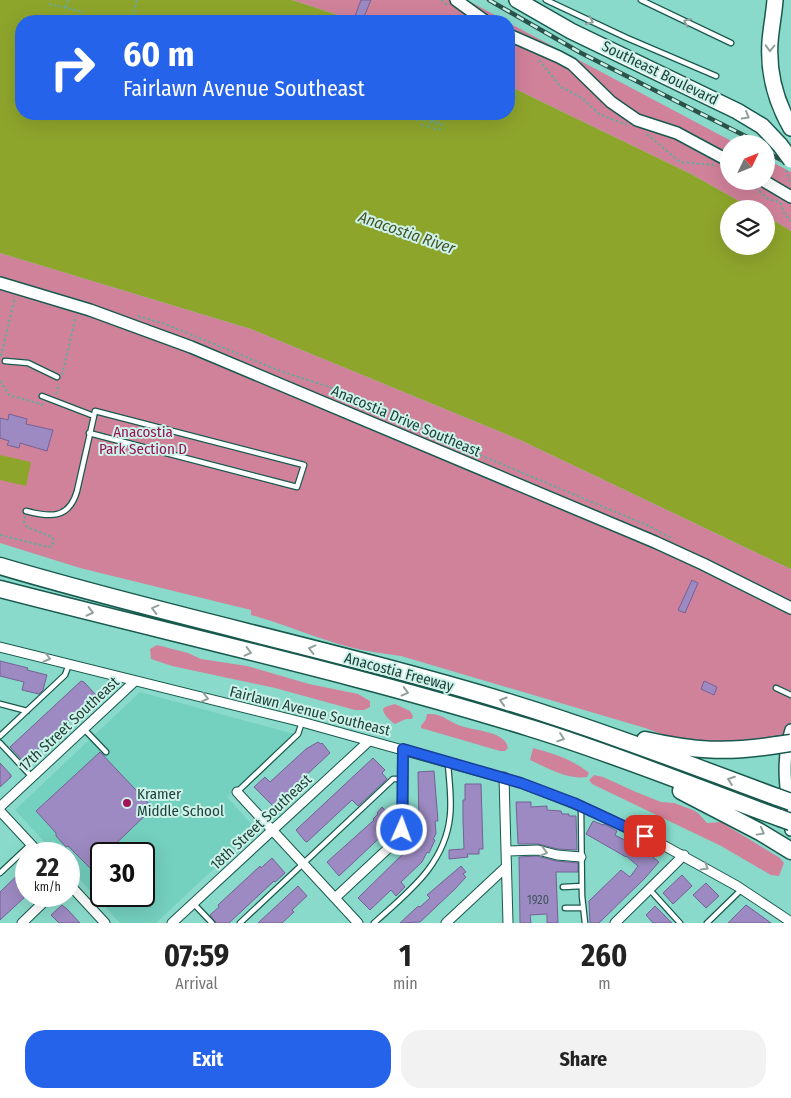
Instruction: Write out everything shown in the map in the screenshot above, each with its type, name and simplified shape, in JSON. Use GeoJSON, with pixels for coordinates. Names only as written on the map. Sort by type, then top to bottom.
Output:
{"type":"FeatureCollection","features":[{"type":"Feature","properties":{"kind":"highway"},"geometry":{"type":"LineString","coordinates":[[0,557],[123,601]]}},
{"type":"Feature","properties":{"kind":"highway","name":"Anacostia Freeway"},"geometry":{"type":"LineString","coordinates":[[0,566],[123,601],[422,678],[507,702],[566,721],[784,799]]}},
{"type":"Feature","properties":{"kind":"highway","name":"Anacostia Freeway"},"geometry":{"type":"LineString","coordinates":[[0,588],[440,702],[531,728],[591,748],[787,824]]}},
{"type":"Feature","properties":{"kind":"highway"},"geometry":{"type":"LineString","coordinates":[[566,721],[699,750],[746,749],[784,744]]}},
{"type":"Feature","properties":{"kind":"highway"},"geometry":{"type":"LineString","coordinates":[[591,748],[725,813],[786,847]]}},
{"type":"Feature","properties":{"kind":"main road","name":"Southeast Boulevard"},"geometry":{"type":"LineString","coordinates":[[517,0],[571,31],[738,111],[762,126],[791,160]]}},
{"type":"Feature","properties":{"kind":"main road"},"geometry":{"type":"LineString","coordinates":[[775,0],[770,43],[770,68],[779,102],[791,128]]}},
{"type":"Feature","properties":{"kind":"street"},"geometry":{"type":"LineString","coordinates":[[456,0],[477,15]]}},
{"type":"Feature","properties":{"kind":"street"},"geometry":{"type":"LineString","coordinates":[[515,39],[572,64],[611,102],[637,120],[677,133],[720,156]]}},
{"type":"Feature","properties":{"kind":"street"},"geometry":{"type":"LineString","coordinates":[[775,188],[791,197]]}},
{"type":"Feature","properties":{"kind":"street","name":"Anacostia Drive Southeast"},"geometry":{"type":"LineString","coordinates":[[0,283],[90,310],[191,347],[656,542],[791,608]]}},
{"type":"Feature","properties":{"kind":"street","name":"Fairlawn Avenue Southeast"},"geometry":{"type":"LineString","coordinates":[[0,647],[302,722],[504,777],[581,806],[684,856],[742,890],[791,922]]}},
{"type":"Feature","properties":{"kind":"street","name":"17th Street Southeast"},"geometry":{"type":"LineString","coordinates":[[0,807],[135,681]]}},
{"type":"Feature","properties":{"kind":"street"},"geometry":{"type":"LineString","coordinates":[[787,824],[784,772],[787,744],[791,730]]}},
{"type":"Feature","properties":{"kind":"street","name":"18th Street Southeast"},"geometry":{"type":"LineString","coordinates":[[172,923],[369,740]]}},
{"type":"Feature","properties":{"kind":"street"},"geometry":{"type":"LineString","coordinates":[[335,898],[401,835],[403,825],[403,749]]}},
{"type":"Feature","properties":{"kind":"street"},"geometry":{"type":"LineString","coordinates":[[504,777],[508,923]]}},
{"type":"Feature","properties":{"kind":"street"},"geometry":{"type":"LineString","coordinates":[[237,792],[358,923]]}},
{"type":"Feature","properties":{"kind":"street"},"geometry":{"type":"LineString","coordinates":[[0,811],[29,842]]}},
{"type":"Feature","properties":{"kind":"street"},"geometry":{"type":"LineString","coordinates":[[506,851],[538,850],[560,856],[582,858]]}},
{"type":"Feature","properties":{"kind":"street"},"geometry":{"type":"LineString","coordinates":[[615,923],[684,856]]}},
{"type":"Feature","properties":{"kind":"street"},"geometry":{"type":"LineString","coordinates":[[446,923],[506,867]]}},
{"type":"Feature","properties":{"kind":"street"},"geometry":{"type":"LineString","coordinates":[[80,897],[100,921]]}},
{"type":"Feature","properties":{"kind":"street"},"geometry":{"type":"LineString","coordinates":[[22,923],[39,907]]}},
{"type":"Feature","properties":{"kind":"lane"},"geometry":{"type":"LineString","coordinates":[[546,0],[620,35],[716,76]]}},
{"type":"Feature","properties":{"kind":"lane"},"geometry":{"type":"LineString","coordinates":[[641,0],[731,43]]}},
{"type":"Feature","properties":{"kind":"lane"},"geometry":{"type":"LineString","coordinates":[[2,360],[28,363],[59,376]]}},
{"type":"Feature","properties":{"kind":"lane"},"geometry":{"type":"LineString","coordinates":[[42,396],[94,416]]}},
{"type":"Feature","properties":{"kind":"lane"},"geometry":{"type":"LineString","coordinates":[[26,511],[53,516],[64,511],[73,503],[78,491],[90,433],[95,411],[304,466],[297,487],[90,433]]}},
{"type":"Feature","properties":{"kind":"lane"},"geometry":{"type":"LineString","coordinates":[[0,736],[65,675],[69,664]]}},
{"type":"Feature","properties":{"kind":"lane"},"geometry":{"type":"LineString","coordinates":[[776,688],[791,695]]}},
{"type":"Feature","properties":{"kind":"lane"},"geometry":{"type":"LineString","coordinates":[[0,704],[27,711]]}},
{"type":"Feature","properties":{"kind":"lane"},"geometry":{"type":"LineString","coordinates":[[237,792],[298,734],[302,722]]}},
{"type":"Feature","properties":{"kind":"lane"},"geometry":{"type":"LineString","coordinates":[[84,729],[106,752]]}},
{"type":"Feature","properties":{"kind":"lane"},"geometry":{"type":"LineString","coordinates":[[0,744],[32,777]]}},
{"type":"Feature","properties":{"kind":"lane"},"geometry":{"type":"LineString","coordinates":[[374,923],[425,875],[441,852],[451,814],[448,762]]}},
{"type":"Feature","properties":{"kind":"lane"},"geometry":{"type":"LineString","coordinates":[[240,923],[304,865],[393,779],[403,779]]}},
{"type":"Feature","properties":{"kind":"lane"},"geometry":{"type":"LineString","coordinates":[[581,806],[582,886],[585,923]]}},
{"type":"Feature","properties":{"kind":"lane"},"geometry":{"type":"LineString","coordinates":[[0,872],[15,858]]}},
{"type":"Feature","properties":{"kind":"lane"},"geometry":{"type":"LineString","coordinates":[[564,887],[582,886]]}},
{"type":"Feature","properties":{"kind":"lane"},"geometry":{"type":"LineString","coordinates":[[650,890],[680,923]]}},
{"type":"Feature","properties":{"kind":"lane"},"geometry":{"type":"LineString","coordinates":[[707,923],[742,890]]}},
{"type":"Feature","properties":{"kind":"lane"},"geometry":{"type":"LineString","coordinates":[[194,903],[212,923]]}},
{"type":"Feature","properties":{"kind":"lane"},"geometry":{"type":"LineString","coordinates":[[565,908],[583,908]]}},
{"type":"Feature","properties":{"kind":"path"},"geometry":{"type":"LineString","coordinates":[[66,8],[68,0]]}},
{"type":"Feature","properties":{"kind":"path"},"geometry":{"type":"LineString","coordinates":[[133,15],[137,0]]}},
{"type":"Feature","properties":{"kind":"path"},"geometry":{"type":"LineString","coordinates":[[49,4],[84,12]]}},
{"type":"Feature","properties":{"kind":"path"},"geometry":{"type":"LineString","coordinates":[[422,126],[424,120]]}},
{"type":"Feature","properties":{"kind":"path"},"geometry":{"type":"LineString","coordinates":[[428,128],[431,120],[442,124],[439,132]]}},
{"type":"Feature","properties":{"kind":"path"},"geometry":{"type":"LineString","coordinates":[[434,130],[436,122]]}},
{"type":"Feature","properties":{"kind":"path"},"geometry":{"type":"LineString","coordinates":[[758,190],[768,199],[780,202],[784,213],[791,221]]}},
{"type":"Feature","properties":{"kind":"path"},"geometry":{"type":"LineString","coordinates":[[2,360],[15,297]]}},
{"type":"Feature","properties":{"kind":"path"},"geometry":{"type":"LineString","coordinates":[[59,376],[76,320]]}},
{"type":"Feature","properties":{"kind":"path"},"geometry":{"type":"LineString","coordinates":[[0,381],[9,394],[45,405]]}},
{"type":"Feature","properties":{"kind":"path"},"geometry":{"type":"LineString","coordinates":[[56,393],[59,384]]}},
{"type":"Feature","properties":{"kind":"path"},"geometry":{"type":"LineString","coordinates":[[0,535],[48,547],[52,546],[54,540],[52,537],[27,527],[24,523],[26,511]]}},
{"type":"Feature","properties":{"kind":"shaded area","name":"Kramer Middle School"},"geometry":{"type":"Polygon","coordinates":[[[140,692],[294,734],[227,797],[256,829],[156,923],[120,923],[105,907],[155,907],[155,842],[90,842],[90,891],[80,880],[80,842],[45,842],[15,810],[140,692]]]}},
{"type":"Feature","properties":{"kind":"green space"},"geometry":{"type":"Polygon","coordinates":[[[292,0],[467,0],[495,15],[338,15],[292,0]]]}},
{"type":"Feature","properties":{"kind":"green space"},"geometry":{"type":"Polygon","coordinates":[[[515,26],[720,135],[720,190],[775,190],[775,164],[791,172],[791,231],[775,221],[775,200],[737,200],[691,174],[515,89],[515,26]]]}},
{"type":"Feature","properties":{"kind":"green space","name":"Anacostia Park Section D"},"geometry":{"type":"Polygon","coordinates":[[[0,253],[251,329],[518,439],[791,569],[791,736],[741,744],[688,744],[645,728],[401,656],[338,644],[251,615],[251,610],[80,568],[0,543],[0,253]]]}},
{"type":"Feature","properties":{"kind":"green space"},"geometry":{"type":"Polygon","coordinates":[[[157,645],[188,653],[201,659],[247,666],[309,684],[358,694],[370,701],[370,707],[364,710],[355,710],[275,688],[172,666],[151,659],[150,649],[157,645]]]}},
{"type":"Feature","properties":{"kind":"green space"},"geometry":{"type":"Polygon","coordinates":[[[395,704],[410,711],[413,716],[412,719],[406,719],[395,724],[391,721],[385,715],[383,709],[395,704]]]}},
{"type":"Feature","properties":{"kind":"green space"},"geometry":{"type":"Polygon","coordinates":[[[427,714],[439,715],[456,724],[494,734],[506,742],[508,748],[505,751],[500,751],[421,728],[427,714]]]}},
{"type":"Feature","properties":{"kind":"green space"},"geometry":{"type":"Polygon","coordinates":[[[533,748],[570,761],[589,773],[587,777],[572,777],[551,770],[530,760],[533,748]]]}},
{"type":"Feature","properties":{"kind":"green space"},"geometry":{"type":"Polygon","coordinates":[[[594,775],[603,777],[661,802],[674,803],[693,810],[707,823],[721,822],[780,858],[784,863],[779,876],[771,875],[721,846],[592,784],[589,780],[594,775]]]}},
{"type":"Feature","properties":{"kind":"water","name":"Anacostia River"},"geometry":{"type":"Polygon","coordinates":[[[0,0],[292,0],[338,15],[15,15],[15,120],[515,120],[515,89],[691,174],[737,200],[720,200],[720,255],[775,255],[775,221],[791,231],[791,569],[518,439],[251,329],[0,253],[0,0]]]}},
{"type":"Feature","properties":{"kind":"water"},"geometry":{"type":"Polygon","coordinates":[[[0,455],[31,462],[26,486],[0,480],[0,455]]]}},
{"type":"Feature","properties":{"kind":"building"},"geometry":{"type":"Polygon","coordinates":[[[361,0],[371,0],[365,15],[355,15],[361,0]]]}},
{"type":"Feature","properties":{"kind":"building"},"geometry":{"type":"Polygon","coordinates":[[[9,414],[27,419],[26,424],[53,430],[47,451],[20,443],[19,448],[7,445],[9,441],[0,438],[0,418],[8,420],[9,414]]]}},
{"type":"Feature","properties":{"kind":"building"},"geometry":{"type":"Polygon","coordinates":[[[692,580],[698,583],[685,613],[678,610],[692,580]]]}},
{"type":"Feature","properties":{"kind":"building"},"geometry":{"type":"Polygon","coordinates":[[[0,661],[47,675],[43,690],[39,694],[22,690],[24,682],[0,676],[0,661]]]}},
{"type":"Feature","properties":{"kind":"building"},"geometry":{"type":"Polygon","coordinates":[[[81,681],[96,695],[24,762],[10,747],[81,681]]]}},
{"type":"Feature","properties":{"kind":"building"},"geometry":{"type":"Polygon","coordinates":[[[704,681],[717,687],[714,695],[701,689],[704,681]]]}},
{"type":"Feature","properties":{"kind":"building"},"geometry":{"type":"Polygon","coordinates":[[[318,742],[322,743],[330,753],[273,806],[254,787],[265,777],[270,782],[306,749],[318,742]]]}},
{"type":"Feature","properties":{"kind":"building"},"geometry":{"type":"Polygon","coordinates":[[[100,752],[153,808],[118,842],[90,842],[90,868],[80,858],[80,842],[61,842],[36,811],[100,752]]]}},
{"type":"Feature","properties":{"kind":"building"},"geometry":{"type":"Polygon","coordinates":[[[373,758],[385,770],[382,773],[387,779],[358,806],[352,800],[307,842],[305,841],[296,830],[373,758]]]}},
{"type":"Feature","properties":{"kind":"building"},"geometry":{"type":"Polygon","coordinates":[[[0,763],[11,777],[0,787],[0,763]]]}},
{"type":"Feature","properties":{"kind":"building"},"geometry":{"type":"Polygon","coordinates":[[[434,771],[438,821],[435,821],[436,834],[433,839],[435,840],[422,862],[401,882],[405,887],[396,896],[391,890],[370,910],[358,898],[411,846],[419,829],[418,772],[434,771]]]}},
{"type":"Feature","properties":{"kind":"building"},"geometry":{"type":"Polygon","coordinates":[[[465,784],[481,784],[483,849],[479,849],[479,854],[467,854],[468,857],[449,859],[449,850],[464,849],[463,800],[465,800],[465,784]]]}},
{"type":"Feature","properties":{"kind":"building"},"geometry":{"type":"Polygon","coordinates":[[[516,802],[531,802],[531,807],[547,806],[547,810],[561,811],[562,814],[576,816],[577,850],[558,849],[538,844],[518,844],[516,802]]]}},
{"type":"Feature","properties":{"kind":"building"},"geometry":{"type":"Polygon","coordinates":[[[382,807],[391,817],[387,824],[390,828],[339,876],[327,862],[374,820],[382,807]]]}},
{"type":"Feature","properties":{"kind":"building"},"geometry":{"type":"Polygon","coordinates":[[[593,821],[617,831],[615,835],[628,842],[630,839],[659,862],[599,923],[590,923],[589,901],[621,870],[630,877],[638,866],[626,856],[586,834],[593,821]]]}},
{"type":"Feature","properties":{"kind":"building"},"geometry":{"type":"Polygon","coordinates":[[[537,856],[556,861],[578,863],[578,872],[556,872],[558,923],[547,923],[547,914],[530,915],[531,923],[520,923],[519,857],[537,856]]]}},
{"type":"Feature","properties":{"kind":"building"},"geometry":{"type":"Polygon","coordinates":[[[272,858],[285,873],[229,923],[216,923],[210,915],[219,907],[218,905],[260,866],[261,868],[272,858]]]}},
{"type":"Feature","properties":{"kind":"building"},"geometry":{"type":"Polygon","coordinates":[[[461,866],[466,872],[463,874],[466,877],[420,922],[400,923],[430,898],[427,895],[461,866]]]}},
{"type":"Feature","properties":{"kind":"building"},"geometry":{"type":"Polygon","coordinates":[[[682,875],[692,886],[673,904],[663,893],[682,875]]]}},
{"type":"Feature","properties":{"kind":"building"},"geometry":{"type":"Polygon","coordinates":[[[15,878],[15,906],[0,920],[0,892],[15,878]]]}},
{"type":"Feature","properties":{"kind":"building"},"geometry":{"type":"Polygon","coordinates":[[[706,883],[719,896],[706,908],[693,895],[706,883]]]}},
{"type":"Feature","properties":{"kind":"building"},"geometry":{"type":"Polygon","coordinates":[[[298,886],[307,896],[292,910],[294,912],[282,923],[258,923],[298,886]]]}},
{"type":"Feature","properties":{"kind":"building"},"geometry":{"type":"Polygon","coordinates":[[[746,905],[771,923],[728,923],[746,905]]]}},
{"type":"Feature","properties":{"kind":"building"},"geometry":{"type":"Polygon","coordinates":[[[655,906],[672,923],[653,923],[646,915],[655,906]]]}},
{"type":"Feature","properties":{"kind":"building"},"geometry":{"type":"Polygon","coordinates":[[[60,907],[64,907],[80,923],[59,923],[51,915],[60,907]]]}},
{"type":"Feature","properties":{"kind":"railway"},"geometry":{"type":"LineString","coordinates":[[489,0],[581,53],[743,135]]}},
{"type":"Feature","properties":{"kind":"railway"},"geometry":{"type":"LineString","coordinates":[[775,157],[791,165]]}},
{"type":"Feature","properties":{"kind":"place","name":"Kramer Middle School"},"geometry":{"type":"Point","coordinates":[127,803]}},
{"type":"Feature","properties":{"kind":"route"},"geometry":{"type":"LineString","coordinates":[[402,830],[403,749],[521,783],[574,803],[645,836]]}}]}
